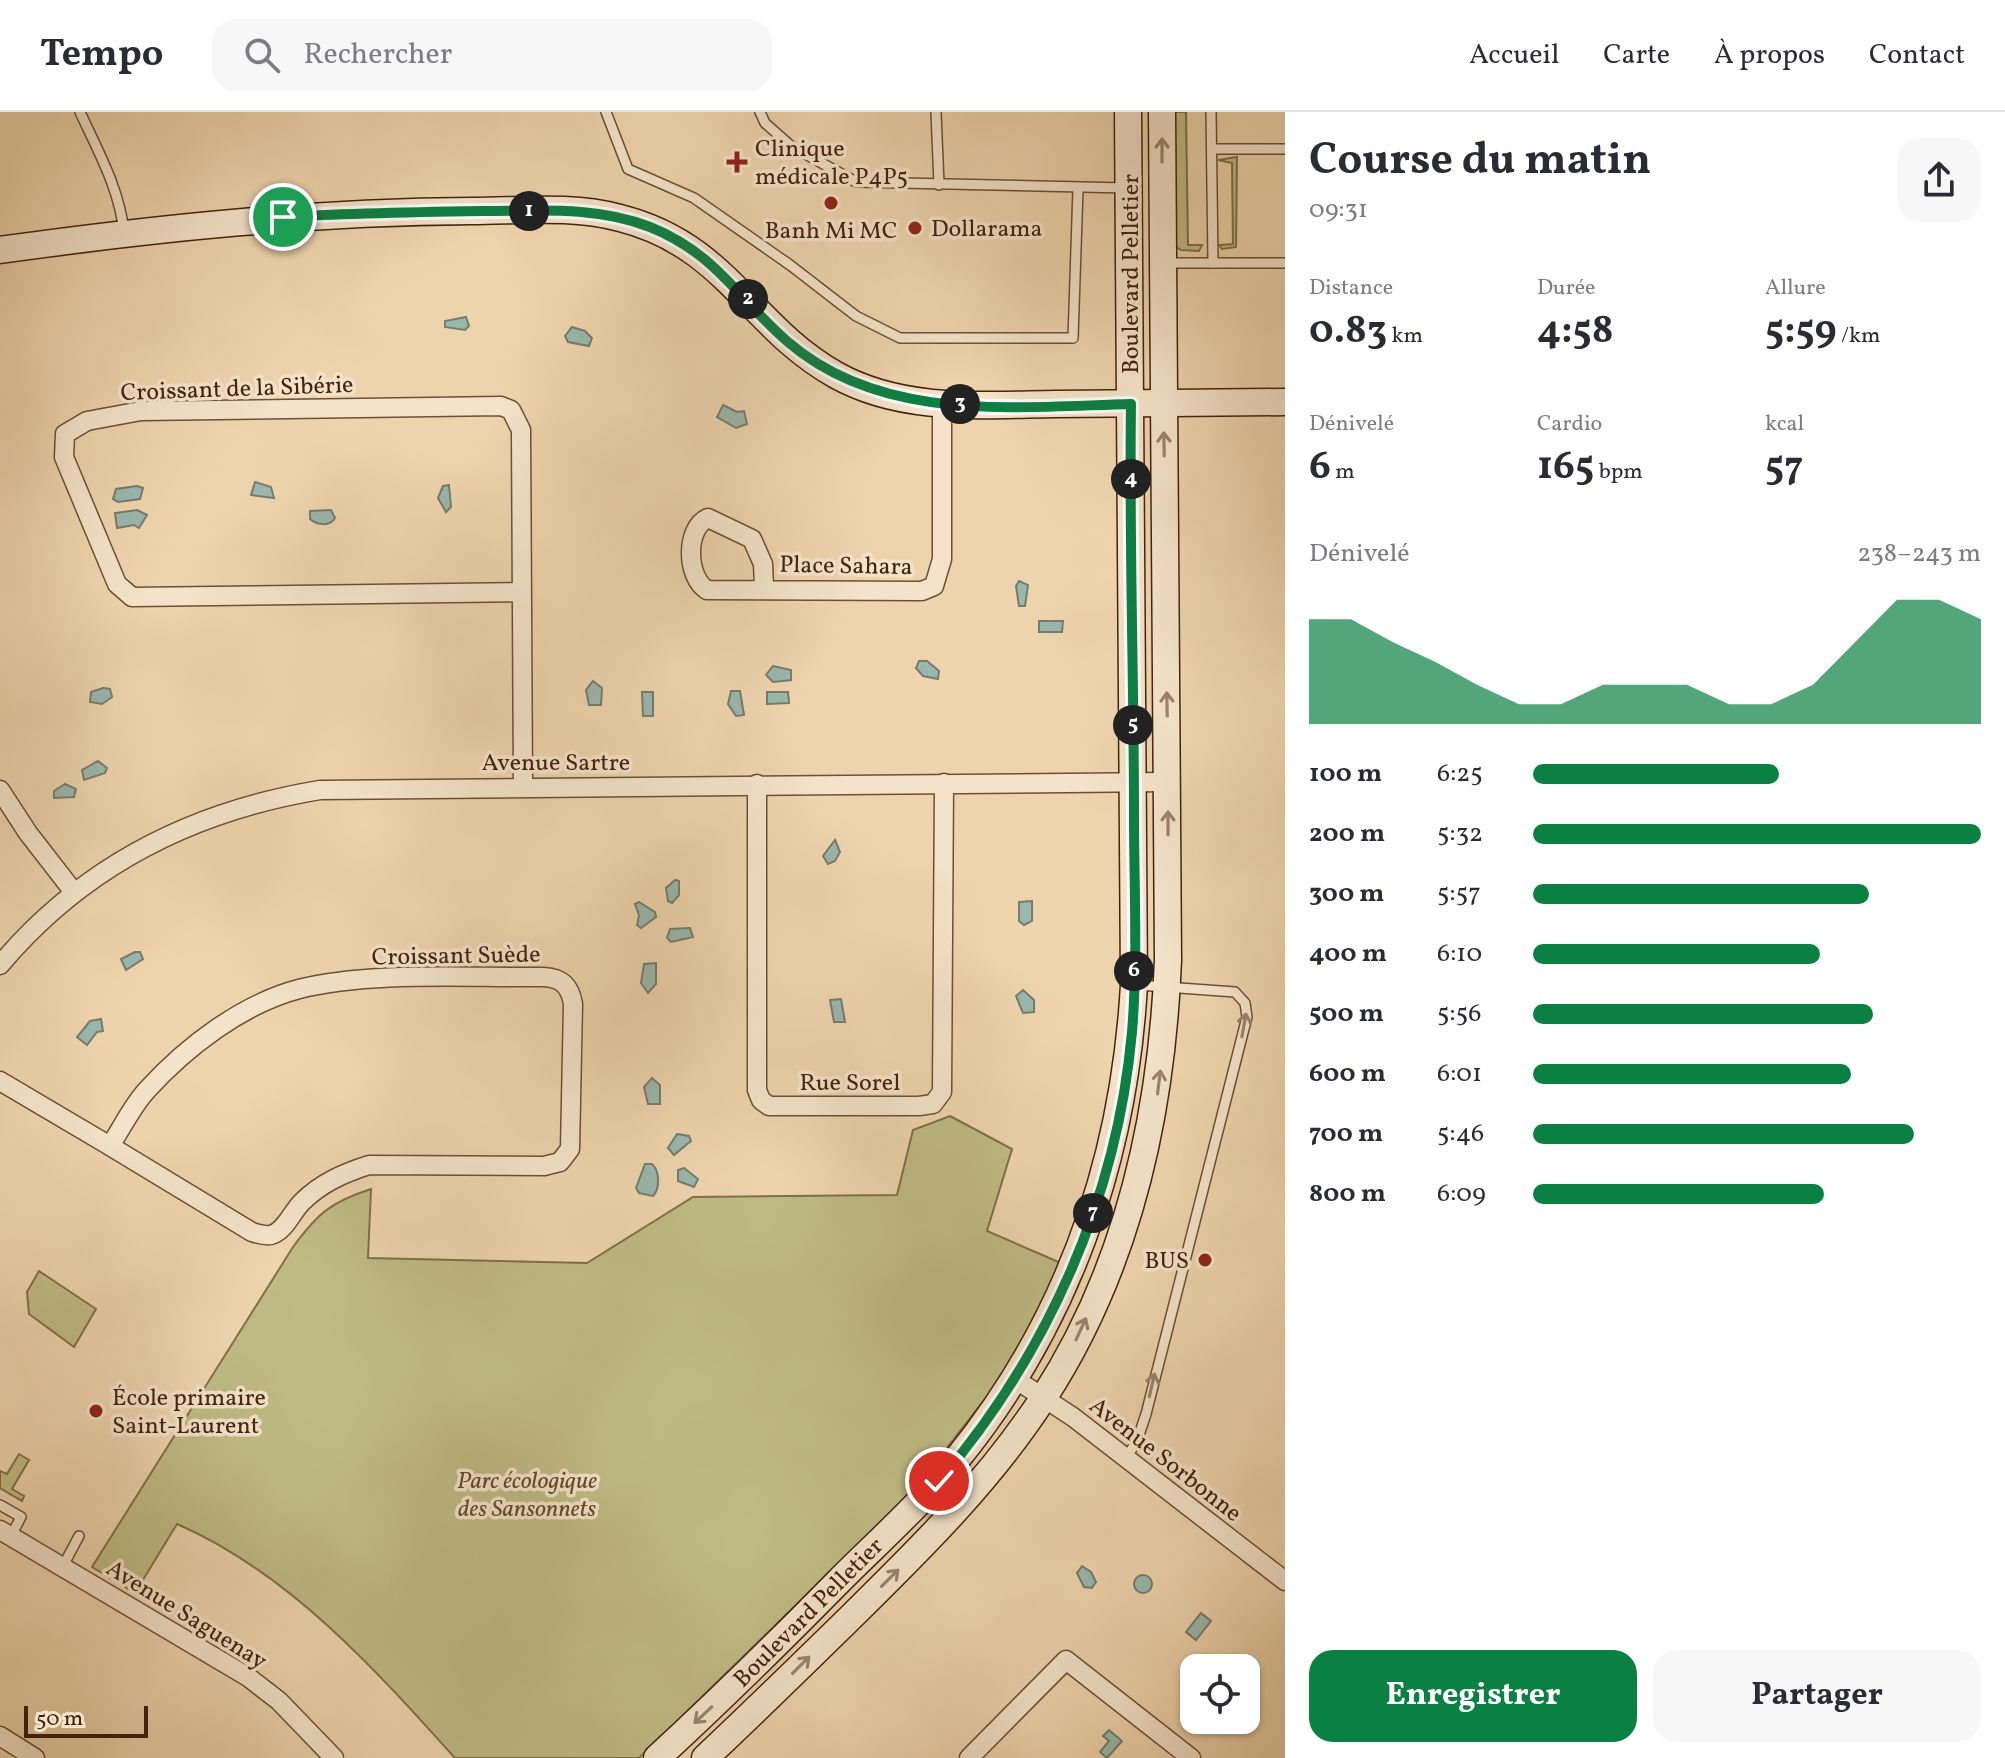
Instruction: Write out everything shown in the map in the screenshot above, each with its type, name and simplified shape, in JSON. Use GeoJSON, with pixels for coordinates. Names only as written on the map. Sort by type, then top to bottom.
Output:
{"type":"FeatureCollection","features":[{"type":"Feature","properties":{"kind":"street","name":"Boulevard Pelletier"},"geometry":{"type":"LineString","coordinates":[[657,1758],[923,1498],[957,1460],[1015,1379],[1060,1296],[1097,1203],[1125,1087],[1134,985],[1128,112]]}},
{"type":"Feature","properties":{"kind":"street","name":"Boulevard Pelletier"},"geometry":{"type":"LineString","coordinates":[[705,1758],[946,1522],[1001,1459],[1044,1398],[1100,1290],[1136,1190],[1157,1097],[1168,987],[1162,112]]}},
{"type":"Feature","properties":{"kind":"street"},"geometry":{"type":"LineString","coordinates":[[1129,188],[1162,188]]}},
{"type":"Feature","properties":{"kind":"street"},"geometry":{"type":"LineString","coordinates":[[0,250],[124,233],[342,214],[550,211],[616,216],[660,231],[700,254],[730,280],[788,342],[838,376],[890,396],[942,404],[1285,402]]}},
{"type":"Feature","properties":{"kind":"street","name":"Place Sahara"},"geometry":{"type":"LineString","coordinates":[[764,588],[763,564],[752,539],[708,518],[697,523],[693,532],[694,573],[701,586],[713,591],[764,588],[922,591],[934,586],[942,559],[942,404]]}},
{"type":"Feature","properties":{"kind":"street","name":"Croissant de la Sibérie"},"geometry":{"type":"LineString","coordinates":[[520,592],[132,597],[117,584],[64,457],[65,434],[87,421],[141,411],[501,406],[511,410],[521,430],[523,786]]}},
{"type":"Feature","properties":{"kind":"street","name":"Avenue Sartre"},"geometry":{"type":"LineString","coordinates":[[0,965],[73,891],[111,864],[167,834],[232,809],[320,790],[1167,782]]}},
{"type":"Feature","properties":{"kind":"street","name":"Rue Sorel"},"geometry":{"type":"LineString","coordinates":[[757,784],[757,1090],[761,1100],[769,1106],[919,1106],[933,1104],[942,1092],[944,783]]}},
{"type":"Feature","properties":{"kind":"street"},"geometry":{"type":"LineString","coordinates":[[0,790],[28,833],[73,891]]}},
{"type":"Feature","properties":{"kind":"street","name":"Croissant Suède"},"geometry":{"type":"LineString","coordinates":[[0,1081],[252,1232],[268,1236],[280,1230],[301,1203],[320,1187],[343,1173],[369,1165],[544,1166],[560,1162],[570,1149],[571,995],[561,980],[544,977],[331,982],[295,990],[241,1014],[186,1052],[145,1092],[110,1146]]}},
{"type":"Feature","properties":{"kind":"street","name":"Avenue Sorbonne"},"geometry":{"type":"LineString","coordinates":[[1015,1379],[1126,1458],[1285,1581]]}},
{"type":"Feature","properties":{"kind":"street","name":"Avenue Saguenay"},"geometry":{"type":"LineString","coordinates":[[6,1533],[248,1677],[279,1701],[334,1758]]}},
{"type":"Feature","properties":{"kind":"street"},"geometry":{"type":"LineString","coordinates":[[969,1758],[1066,1660],[1191,1758]]}},
{"type":"Feature","properties":{"kind":"street"},"geometry":{"type":"LineString","coordinates":[[0,1736],[35,1758]]}},
{"type":"Feature","properties":{"kind":"lane"},"geometry":{"type":"LineString","coordinates":[[80,112],[121,209],[124,233]]}},
{"type":"Feature","properties":{"kind":"lane"},"geometry":{"type":"LineString","coordinates":[[606,112],[628,169],[694,198],[787,262],[856,316],[900,338],[1073,338],[1078,189]]}},
{"type":"Feature","properties":{"kind":"lane"},"geometry":{"type":"LineString","coordinates":[[760,112],[765,123],[791,146],[856,182],[1129,188]]}},
{"type":"Feature","properties":{"kind":"lane"},"geometry":{"type":"LineString","coordinates":[[936,112],[939,185]]}},
{"type":"Feature","properties":{"kind":"lane"},"geometry":{"type":"LineString","coordinates":[[1211,112],[1213,263]]}},
{"type":"Feature","properties":{"kind":"lane"},"geometry":{"type":"LineString","coordinates":[[1212,149],[1285,149]]}},
{"type":"Feature","properties":{"kind":"lane"},"geometry":{"type":"LineString","coordinates":[[1163,263],[1285,263]]}},
{"type":"Feature","properties":{"kind":"lane"},"geometry":{"type":"LineString","coordinates":[[1126,1458],[1137,1441],[1146,1414],[1247,1017],[1245,1003],[1235,992],[1134,985]]}},
{"type":"Feature","properties":{"kind":"lane"},"geometry":{"type":"LineString","coordinates":[[0,1505],[21,1517],[6,1533]]}},
{"type":"Feature","properties":{"kind":"lane"},"geometry":{"type":"LineString","coordinates":[[63,1566],[79,1536]]}},
{"type":"Feature","properties":{"kind":"green space"},"geometry":{"type":"Polygon","coordinates":[[[1172,112],[1186,112],[1188,245],[1202,245],[1199,251],[1181,250],[1173,245],[1172,112]]]}},
{"type":"Feature","properties":{"kind":"green space"},"geometry":{"type":"Polygon","coordinates":[[[1237,157],[1236,247],[1222,249],[1219,245],[1233,244],[1232,163],[1218,160],[1237,157]]]}},
{"type":"Feature","properties":{"kind":"green space","name":"Parc écologique des Sansonnets"},"geometry":{"type":"Polygon","coordinates":[[[950,1116],[1012,1149],[987,1231],[1061,1263],[1026,1334],[991,1391],[915,1489],[639,1758],[455,1758],[362,1658],[293,1596],[218,1544],[177,1524],[135,1593],[92,1567],[293,1247],[310,1225],[335,1204],[371,1189],[368,1258],[587,1263],[693,1197],[897,1195],[913,1130],[950,1116]]]}},
{"type":"Feature","properties":{"kind":"green space"},"geometry":{"type":"Polygon","coordinates":[[[39,1271],[96,1309],[74,1347],[29,1314],[27,1292],[39,1271]]]}},
{"type":"Feature","properties":{"kind":"green space"},"geometry":{"type":"Polygon","coordinates":[[[19,1454],[29,1460],[12,1489],[24,1496],[22,1501],[0,1488],[0,1471],[7,1474],[19,1454]]]}},
{"type":"Feature","properties":{"kind":"water"},"geometry":{"type":"Polygon","coordinates":[[[466,317],[469,326],[465,330],[445,327],[445,321],[466,317]]]}},
{"type":"Feature","properties":{"kind":"water"},"geometry":{"type":"Polygon","coordinates":[[[572,327],[585,331],[592,338],[589,346],[568,342],[565,336],[572,327]]]}},
{"type":"Feature","properties":{"kind":"water"},"geometry":{"type":"Polygon","coordinates":[[[723,405],[737,412],[744,411],[747,424],[736,428],[717,417],[723,405]]]}},
{"type":"Feature","properties":{"kind":"water"},"geometry":{"type":"Polygon","coordinates":[[[255,482],[271,487],[274,498],[251,495],[255,482]]]}},
{"type":"Feature","properties":{"kind":"water"},"geometry":{"type":"Polygon","coordinates":[[[449,485],[451,507],[446,512],[438,498],[443,486],[449,485]]]}},
{"type":"Feature","properties":{"kind":"water"},"geometry":{"type":"Polygon","coordinates":[[[143,488],[140,499],[118,502],[113,499],[116,489],[143,488]]]}},
{"type":"Feature","properties":{"kind":"water"},"geometry":{"type":"Polygon","coordinates":[[[137,510],[147,515],[139,528],[134,525],[117,528],[115,513],[137,510]]]}},
{"type":"Feature","properties":{"kind":"water"},"geometry":{"type":"Polygon","coordinates":[[[331,510],[335,518],[330,523],[320,524],[310,519],[310,511],[331,510]]]}},
{"type":"Feature","properties":{"kind":"water"},"geometry":{"type":"Polygon","coordinates":[[[1019,581],[1028,585],[1025,606],[1019,606],[1016,586],[1019,581]]]}},
{"type":"Feature","properties":{"kind":"water"},"geometry":{"type":"Polygon","coordinates":[[[1039,621],[1063,621],[1062,632],[1039,632],[1039,621]]]}},
{"type":"Feature","properties":{"kind":"water"},"geometry":{"type":"Polygon","coordinates":[[[919,661],[927,661],[939,671],[938,679],[923,676],[916,668],[919,661]]]}},
{"type":"Feature","properties":{"kind":"water"},"geometry":{"type":"Polygon","coordinates":[[[773,666],[791,670],[791,680],[773,682],[766,675],[773,666]]]}},
{"type":"Feature","properties":{"kind":"water"},"geometry":{"type":"Polygon","coordinates":[[[593,681],[602,688],[601,705],[589,705],[586,690],[593,681]]]}},
{"type":"Feature","properties":{"kind":"water"},"geometry":{"type":"Polygon","coordinates":[[[110,689],[112,697],[102,704],[90,702],[91,692],[110,689]]]}},
{"type":"Feature","properties":{"kind":"water"},"geometry":{"type":"Polygon","coordinates":[[[731,691],[740,691],[744,715],[736,716],[728,704],[731,691]]]}},
{"type":"Feature","properties":{"kind":"water"},"geometry":{"type":"Polygon","coordinates":[[[642,692],[653,692],[653,716],[643,716],[642,692]]]}},
{"type":"Feature","properties":{"kind":"water"},"geometry":{"type":"Polygon","coordinates":[[[767,692],[788,692],[789,703],[767,704],[767,692]]]}},
{"type":"Feature","properties":{"kind":"water"},"geometry":{"type":"Polygon","coordinates":[[[98,761],[107,768],[105,773],[84,780],[82,770],[98,761]]]}},
{"type":"Feature","properties":{"kind":"water"},"geometry":{"type":"Polygon","coordinates":[[[65,784],[76,789],[74,797],[54,798],[54,791],[65,784]]]}},
{"type":"Feature","properties":{"kind":"water"},"geometry":{"type":"Polygon","coordinates":[[[835,840],[840,852],[835,861],[828,864],[823,856],[835,840]]]}},
{"type":"Feature","properties":{"kind":"water"},"geometry":{"type":"Polygon","coordinates":[[[675,880],[679,881],[679,895],[672,903],[668,901],[666,888],[675,880]]]}},
{"type":"Feature","properties":{"kind":"water"},"geometry":{"type":"Polygon","coordinates":[[[1032,901],[1032,921],[1024,925],[1019,921],[1019,902],[1032,901]]]}},
{"type":"Feature","properties":{"kind":"water"},"geometry":{"type":"Polygon","coordinates":[[[639,902],[655,912],[656,917],[641,928],[637,925],[639,915],[635,904],[639,902]]]}},
{"type":"Feature","properties":{"kind":"water"},"geometry":{"type":"Polygon","coordinates":[[[690,928],[693,937],[671,942],[667,938],[670,929],[690,928]]]}},
{"type":"Feature","properties":{"kind":"water"},"geometry":{"type":"Polygon","coordinates":[[[140,952],[143,959],[126,970],[121,959],[140,952]]]}},
{"type":"Feature","properties":{"kind":"water"},"geometry":{"type":"Polygon","coordinates":[[[656,963],[656,984],[648,993],[641,983],[644,964],[656,963]]]}},
{"type":"Feature","properties":{"kind":"water"},"geometry":{"type":"Polygon","coordinates":[[[1023,990],[1034,1000],[1034,1012],[1023,1013],[1016,996],[1023,990]]]}},
{"type":"Feature","properties":{"kind":"water"},"geometry":{"type":"Polygon","coordinates":[[[841,999],[845,1022],[834,1022],[830,1000],[841,999]]]}},
{"type":"Feature","properties":{"kind":"water"},"geometry":{"type":"Polygon","coordinates":[[[101,1019],[103,1031],[97,1032],[87,1045],[77,1037],[90,1021],[101,1019]]]}},
{"type":"Feature","properties":{"kind":"water"},"geometry":{"type":"Polygon","coordinates":[[[652,1078],[660,1085],[660,1104],[648,1104],[644,1087],[652,1078]]]}},
{"type":"Feature","properties":{"kind":"water"},"geometry":{"type":"Polygon","coordinates":[[[677,1134],[689,1136],[691,1141],[674,1155],[668,1148],[677,1134]]]}},
{"type":"Feature","properties":{"kind":"water"},"geometry":{"type":"Polygon","coordinates":[[[645,1164],[652,1164],[658,1175],[653,1196],[639,1193],[636,1188],[645,1164]]]}},
{"type":"Feature","properties":{"kind":"water"},"geometry":{"type":"Polygon","coordinates":[[[684,1168],[698,1179],[694,1187],[678,1181],[678,1170],[684,1168]]]}},
{"type":"Feature","properties":{"kind":"water"},"geometry":{"type":"Polygon","coordinates":[[[1082,1566],[1091,1572],[1096,1582],[1092,1588],[1084,1587],[1077,1573],[1082,1566]]]}},
{"type":"Feature","properties":{"kind":"water"},"geometry":{"type":"Polygon","coordinates":[[[1143,1575],[1152,1584],[1143,1593],[1134,1584],[1143,1575]]]}},
{"type":"Feature","properties":{"kind":"water"},"geometry":{"type":"Polygon","coordinates":[[[1201,1613],[1211,1621],[1196,1640],[1186,1632],[1201,1613]]]}},
{"type":"Feature","properties":{"kind":"water"},"geometry":{"type":"Polygon","coordinates":[[[1109,1730],[1122,1741],[1107,1758],[1100,1752],[1109,1741],[1103,1736],[1109,1730]]]}},
{"type":"Feature","properties":{"kind":"place","name":"Clinique médicale P4P5"},"geometry":{"type":"Point","coordinates":[737,162]}},
{"type":"Feature","properties":{"kind":"place","name":"Banh Mi MC"},"geometry":{"type":"Point","coordinates":[831,203]}},
{"type":"Feature","properties":{"kind":"place","name":"Dollarama"},"geometry":{"type":"Point","coordinates":[915,228]}},
{"type":"Feature","properties":{"kind":"place","name":"BUS"},"geometry":{"type":"Point","coordinates":[1205,1260]}},
{"type":"Feature","properties":{"kind":"place","name":"École primaire Saint-Laurent"},"geometry":{"type":"Point","coordinates":[96,1411]}},
{"type":"Feature","properties":{"kind":"route"},"geometry":{"type":"LineString","coordinates":[[283,217],[550,211],[616,216],[660,231],[700,254],[724,274],[766,321],[799,351],[865,389],[898,398],[942,404],[1131,404],[1134,985],[1125,1087],[1097,1203],[1060,1296],[1015,1379],[939,1481]]}}]}
